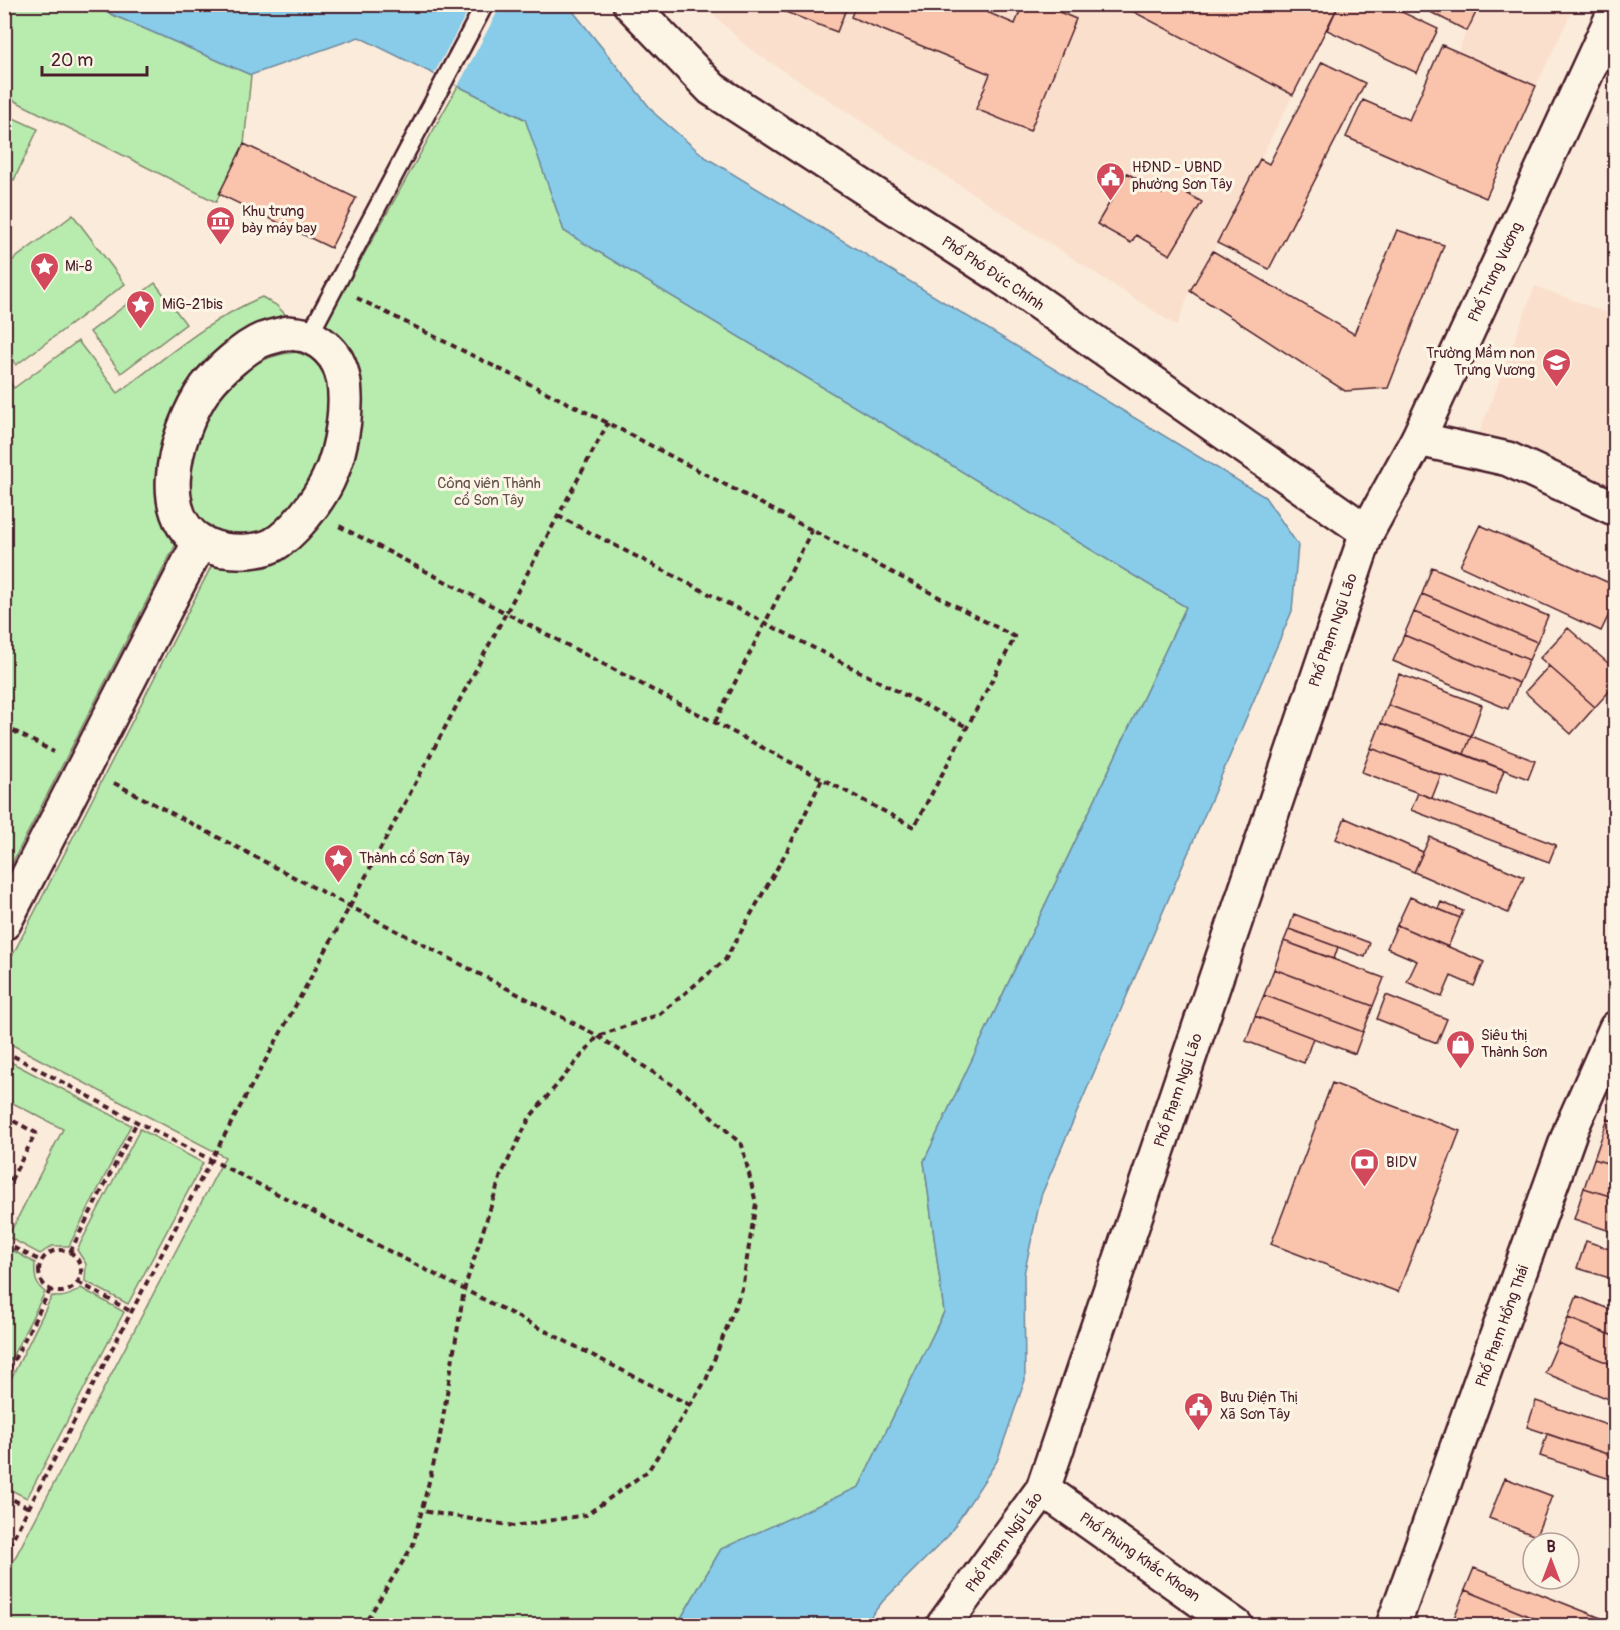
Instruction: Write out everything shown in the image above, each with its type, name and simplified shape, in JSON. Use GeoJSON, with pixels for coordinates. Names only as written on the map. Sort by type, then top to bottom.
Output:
{"type":"FeatureCollection","features":[{"type":"Feature","properties":{"kind":"street","name":"Phố Phó Đức Chính"},"geometry":{"type":"LineString","coordinates":[[630,4],[712,89],[996,273],[1367,532]]}},
{"type":"Feature","properties":{"kind":"street","name":"Phố Trưng Vương"},"geometry":{"type":"LineString","coordinates":[[1367,532],[1418,439],[1616,9]]}},
{"type":"Feature","properties":{"kind":"street"},"geometry":{"type":"LineString","coordinates":[[288,333],[309,336],[328,349],[339,365],[346,403],[337,459],[328,480],[308,510],[292,529],[272,545],[247,551],[223,550],[200,542],[185,526],[176,508],[173,492],[180,438],[207,385],[221,371],[260,341],[288,333]]}},
{"type":"Feature","properties":{"kind":"street"},"geometry":{"type":"LineString","coordinates":[[1418,439],[1508,459],[1616,510]]}},
{"type":"Feature","properties":{"kind":"street","name":"Phố Phạm Ngũ Lão"},"geometry":{"type":"LineString","coordinates":[[943,1626],[1043,1489],[1367,532]]}},
{"type":"Feature","properties":{"kind":"street"},"geometry":{"type":"LineString","coordinates":[[4,923],[200,542]]}},
{"type":"Feature","properties":{"kind":"street","name":"Phố Phạm Hồng Thái"},"geometry":{"type":"LineString","coordinates":[[1393,1626],[1571,1130],[1616,1028]]}},
{"type":"Feature","properties":{"kind":"street","name":"Phố Phùng Khắc Khoan"},"geometry":{"type":"LineString","coordinates":[[1043,1489],[1236,1626]]}},
{"type":"Feature","properties":{"kind":"lane"},"geometry":{"type":"LineString","coordinates":[[309,336],[485,4]]}},
{"type":"Feature","properties":{"kind":"path"},"geometry":{"type":"LineString","coordinates":[[308,510],[914,827],[1015,637],[608,423],[335,287]]}},
{"type":"Feature","properties":{"kind":"path"},"geometry":{"type":"LineString","coordinates":[[4,1555],[211,1160],[350,906],[608,423]]}},
{"type":"Feature","properties":{"kind":"path"},"geometry":{"type":"LineString","coordinates":[[558,516],[967,727]]}},
{"type":"Feature","properties":{"kind":"path"},"geometry":{"type":"LineString","coordinates":[[715,723],[812,530]]}},
{"type":"Feature","properties":{"kind":"path"},"geometry":{"type":"LineString","coordinates":[[4,726],[598,1036],[692,1098],[742,1145],[756,1203],[742,1289],[706,1380],[648,1471],[586,1515],[514,1526],[422,1511]]}},
{"type":"Feature","properties":{"kind":"path"},"geometry":{"type":"LineString","coordinates":[[360,1626],[365,1623],[391,1584],[413,1545],[439,1442],[464,1290],[501,1175],[530,1117],[598,1036],[660,1014],[725,960],[788,849],[822,779]]}},
{"type":"Feature","properties":{"kind":"path"},"geometry":{"type":"LineString","coordinates":[[4,1051],[137,1122],[690,1406]]}},
{"type":"Feature","properties":{"kind":"path"},"geometry":{"type":"LineString","coordinates":[[4,1116],[36,1133],[4,1193]]}},
{"type":"Feature","properties":{"kind":"path"},"geometry":{"type":"LineString","coordinates":[[70,1252],[137,1122]]}},
{"type":"Feature","properties":{"kind":"path"},"geometry":{"type":"LineString","coordinates":[[4,1243],[41,1261]]}},
{"type":"Feature","properties":{"kind":"path"},"geometry":{"type":"LineString","coordinates":[[56,1250],[70,1252],[79,1261],[81,1268],[78,1282],[63,1292],[50,1290],[41,1281],[39,1268],[41,1261],[56,1250]]}},
{"type":"Feature","properties":{"kind":"path"},"geometry":{"type":"LineString","coordinates":[[78,1282],[132,1312]]}},
{"type":"Feature","properties":{"kind":"path"},"geometry":{"type":"LineString","coordinates":[[4,1379],[50,1290]]}},
{"type":"Feature","properties":{"kind":"path"},"geometry":{"type":"LineString","coordinates":[[4,1495],[29,1508]]}},
{"type":"Feature","properties":{"kind":"shaded area","name":"HĐND - UBND phường Sơn Tây"},"geometry":{"type":"Polygon","coordinates":[[[704,5],[1339,5],[1213,251],[1190,291],[1177,326],[747,47],[704,5]]]}},
{"type":"Feature","properties":{"kind":"shaded area"},"geometry":{"type":"Polygon","coordinates":[[[1415,5],[1575,5],[1536,86],[1458,52],[1466,31],[1415,5]]]}},
{"type":"Feature","properties":{"kind":"shaded area","name":"Trường Mầm non Trưng Vương"},"geometry":{"type":"Polygon","coordinates":[[[1535,286],[1615,316],[1615,515],[1469,460],[1535,286]]]}},
{"type":"Feature","properties":{"kind":"green space"},"geometry":{"type":"Polygon","coordinates":[[[4,5],[90,5],[251,75],[244,144],[216,202],[5,96],[4,5]]]}},
{"type":"Feature","properties":{"kind":"green space","name":"Công viên Thành cổ Sơn Tây"},"geometry":{"type":"Polygon","coordinates":[[[458,86],[526,120],[564,231],[1186,607],[924,1161],[944,1312],[859,1487],[721,1549],[677,1625],[5,1625],[5,1577],[225,1157],[5,1041],[4,972],[215,559],[231,564],[344,475],[323,328],[458,86]]]}},
{"type":"Feature","properties":{"kind":"green space"},"geometry":{"type":"Polygon","coordinates":[[[11,117],[38,129],[14,180],[4,175],[5,130],[11,117]]]}},
{"type":"Feature","properties":{"kind":"green space"},"geometry":{"type":"Polygon","coordinates":[[[73,215],[125,284],[16,365],[5,349],[5,266],[73,215]]]}},
{"type":"Feature","properties":{"kind":"green space"},"geometry":{"type":"Polygon","coordinates":[[[155,283],[186,324],[121,373],[90,332],[155,283]]]}},
{"type":"Feature","properties":{"kind":"green space"},"geometry":{"type":"Polygon","coordinates":[[[262,297],[276,305],[286,315],[278,324],[200,382],[178,540],[5,877],[5,376],[14,388],[78,341],[118,393],[205,328],[262,297]]]}},
{"type":"Feature","properties":{"kind":"green space"},"geometry":{"type":"Polygon","coordinates":[[[296,352],[320,365],[331,383],[327,439],[321,459],[298,499],[266,531],[249,535],[219,530],[201,519],[190,498],[193,454],[199,432],[221,394],[236,378],[254,365],[274,356],[296,352]]]}},
{"type":"Feature","properties":{"kind":"green space"},"geometry":{"type":"Polygon","coordinates":[[[5,1059],[131,1125],[69,1246],[52,1246],[40,1254],[8,1237],[63,1129],[5,1099],[5,1059]]]}},
{"type":"Feature","properties":{"kind":"green space"},"geometry":{"type":"Polygon","coordinates":[[[140,1129],[203,1163],[128,1304],[85,1281],[86,1264],[77,1250],[140,1129]]]}},
{"type":"Feature","properties":{"kind":"green space"},"geometry":{"type":"Polygon","coordinates":[[[5,1246],[35,1263],[36,1279],[45,1292],[5,1371],[5,1246]]]}},
{"type":"Feature","properties":{"kind":"green space"},"geometry":{"type":"Polygon","coordinates":[[[81,1288],[124,1312],[27,1498],[5,1487],[5,1391],[52,1296],[67,1296],[81,1288]]]}},
{"type":"Feature","properties":{"kind":"water"},"geometry":{"type":"Polygon","coordinates":[[[90,5],[568,5],[655,114],[705,157],[1265,497],[1298,545],[1292,611],[1041,1196],[1024,1274],[1025,1380],[997,1461],[948,1536],[883,1601],[864,1625],[677,1625],[721,1549],[859,1487],[944,1312],[924,1161],[1186,607],[564,231],[525,119],[359,37],[251,75],[90,5]]]}},
{"type":"Feature","properties":{"kind":"pier"},"geometry":{"type":"Polygon","coordinates":[[[471,5],[501,5],[458,86],[434,74],[471,5]]]}},
{"type":"Feature","properties":{"kind":"building"},"geometry":{"type":"Polygon","coordinates":[[[765,4],[848,4],[837,32],[765,4]]]}},
{"type":"Feature","properties":{"kind":"building"},"geometry":{"type":"Polygon","coordinates":[[[856,4],[968,4],[1015,24],[1023,4],[1040,4],[1076,19],[1030,131],[976,109],[990,74],[851,17],[856,4]]]}},
{"type":"Feature","properties":{"kind":"building"},"geometry":{"type":"Polygon","coordinates":[[[1136,4],[1339,4],[1293,95],[1132,11],[1136,4]]]}},
{"type":"Feature","properties":{"kind":"building"},"geometry":{"type":"Polygon","coordinates":[[[1339,4],[1385,4],[1438,29],[1417,73],[1327,30],[1339,4]]]}},
{"type":"Feature","properties":{"kind":"building"},"geometry":{"type":"Polygon","coordinates":[[[1415,4],[1480,4],[1467,31],[1415,4]]]}},
{"type":"Feature","properties":{"kind":"building"},"geometry":{"type":"Polygon","coordinates":[[[1442,45],[1536,86],[1486,198],[1346,137],[1363,100],[1409,120],[1442,45]]]}},
{"type":"Feature","properties":{"kind":"building"},"geometry":{"type":"Polygon","coordinates":[[[1322,62],[1365,83],[1269,269],[1217,243],[1260,159],[1269,164],[1322,62]]]}},
{"type":"Feature","properties":{"kind":"building"},"geometry":{"type":"Polygon","coordinates":[[[244,144],[356,198],[331,248],[219,194],[244,144]]]}},
{"type":"Feature","properties":{"kind":"building"},"geometry":{"type":"Polygon","coordinates":[[[1127,173],[1162,194],[1169,183],[1202,202],[1170,255],[1136,235],[1131,243],[1097,224],[1127,173]]]}},
{"type":"Feature","properties":{"kind":"building"},"geometry":{"type":"Polygon","coordinates":[[[1397,230],[1444,245],[1388,388],[1345,391],[1190,291],[1213,251],[1354,334],[1397,230]]]}},
{"type":"Feature","properties":{"kind":"building"},"geometry":{"type":"Polygon","coordinates":[[[1480,525],[1616,586],[1616,600],[1601,631],[1460,566],[1480,525]]]}},
{"type":"Feature","properties":{"kind":"building"},"geometry":{"type":"Polygon","coordinates":[[[1432,567],[1548,616],[1537,642],[1422,594],[1432,567]]]}},
{"type":"Feature","properties":{"kind":"building"},"geometry":{"type":"Polygon","coordinates":[[[1422,594],[1537,642],[1529,660],[1414,612],[1422,594]]]}},
{"type":"Feature","properties":{"kind":"building"},"geometry":{"type":"Polygon","coordinates":[[[1414,612],[1529,660],[1519,683],[1404,635],[1414,612]]]}},
{"type":"Feature","properties":{"kind":"building"},"geometry":{"type":"Polygon","coordinates":[[[1568,628],[1616,670],[1616,684],[1595,707],[1540,658],[1568,628]]]}},
{"type":"Feature","properties":{"kind":"building"},"geometry":{"type":"Polygon","coordinates":[[[1404,635],[1519,683],[1508,709],[1393,661],[1404,635]]]}},
{"type":"Feature","properties":{"kind":"building"},"geometry":{"type":"Polygon","coordinates":[[[1549,666],[1595,707],[1571,734],[1525,692],[1549,666]]]}},
{"type":"Feature","properties":{"kind":"building"},"geometry":{"type":"Polygon","coordinates":[[[1399,674],[1482,705],[1471,736],[1388,705],[1399,674]]]}},
{"type":"Feature","properties":{"kind":"building"},"geometry":{"type":"Polygon","coordinates":[[[1388,705],[1471,736],[1464,754],[1381,723],[1388,705]]]}},
{"type":"Feature","properties":{"kind":"building"},"geometry":{"type":"Polygon","coordinates":[[[1381,723],[1504,770],[1495,795],[1371,748],[1381,723]]]}},
{"type":"Feature","properties":{"kind":"building"},"geometry":{"type":"Polygon","coordinates":[[[1471,736],[1535,761],[1528,779],[1464,754],[1471,736]]]}},
{"type":"Feature","properties":{"kind":"building"},"geometry":{"type":"Polygon","coordinates":[[[1371,748],[1441,775],[1432,798],[1362,772],[1371,748]]]}},
{"type":"Feature","properties":{"kind":"building"},"geometry":{"type":"Polygon","coordinates":[[[1418,793],[1556,845],[1549,862],[1411,810],[1418,793]]]}},
{"type":"Feature","properties":{"kind":"building"},"geometry":{"type":"Polygon","coordinates":[[[1345,818],[1423,852],[1414,872],[1336,839],[1345,818]]]}},
{"type":"Feature","properties":{"kind":"building"},"geometry":{"type":"Polygon","coordinates":[[[1430,837],[1524,877],[1508,913],[1414,872],[1430,837]]]}},
{"type":"Feature","properties":{"kind":"building"},"geometry":{"type":"Polygon","coordinates":[[[1410,897],[1460,918],[1448,947],[1397,925],[1410,897]]]}},
{"type":"Feature","properties":{"kind":"building"},"geometry":{"type":"Polygon","coordinates":[[[1441,902],[1463,911],[1460,918],[1438,909],[1441,902]]]}},
{"type":"Feature","properties":{"kind":"building"},"geometry":{"type":"Polygon","coordinates":[[[1294,914],[1370,943],[1365,957],[1289,929],[1294,914]]]}},
{"type":"Feature","properties":{"kind":"building"},"geometry":{"type":"Polygon","coordinates":[[[1397,925],[1484,962],[1474,986],[1451,976],[1442,997],[1407,982],[1417,961],[1387,948],[1397,925]]]}},
{"type":"Feature","properties":{"kind":"building"},"geometry":{"type":"Polygon","coordinates":[[[1289,929],[1338,947],[1334,959],[1284,941],[1289,929]]]}},
{"type":"Feature","properties":{"kind":"building"},"geometry":{"type":"Polygon","coordinates":[[[1284,941],[1384,978],[1373,1006],[1274,969],[1284,941]]]}},
{"type":"Feature","properties":{"kind":"building"},"geometry":{"type":"Polygon","coordinates":[[[1274,969],[1373,1006],[1363,1032],[1264,995],[1274,969]]]}},
{"type":"Feature","properties":{"kind":"building"},"geometry":{"type":"Polygon","coordinates":[[[1264,995],[1363,1032],[1355,1054],[1255,1016],[1264,995]]]}},
{"type":"Feature","properties":{"kind":"building"},"geometry":{"type":"Polygon","coordinates":[[[1386,995],[1447,1019],[1437,1043],[1377,1019],[1386,995]]]}},
{"type":"Feature","properties":{"kind":"building"},"geometry":{"type":"Polygon","coordinates":[[[1255,1016],[1313,1038],[1304,1063],[1246,1041],[1255,1016]]]}},
{"type":"Feature","properties":{"kind":"building","name":"BIDV"},"geometry":{"type":"Polygon","coordinates":[[[1332,1083],[1460,1131],[1398,1292],[1271,1244],[1332,1083]]]}},
{"type":"Feature","properties":{"kind":"building"},"geometry":{"type":"Polygon","coordinates":[[[1608,1119],[1616,1122],[1616,1166],[1594,1159],[1608,1119]]]}},
{"type":"Feature","properties":{"kind":"building"},"geometry":{"type":"Polygon","coordinates":[[[1594,1159],[1616,1166],[1616,1198],[1584,1188],[1594,1159]]]}},
{"type":"Feature","properties":{"kind":"building"},"geometry":{"type":"Polygon","coordinates":[[[1584,1188],[1616,1198],[1616,1233],[1574,1219],[1584,1188]]]}},
{"type":"Feature","properties":{"kind":"building"},"geometry":{"type":"Polygon","coordinates":[[[1586,1241],[1616,1251],[1616,1280],[1577,1268],[1586,1241]]]}},
{"type":"Feature","properties":{"kind":"building"},"geometry":{"type":"Polygon","coordinates":[[[1577,1296],[1616,1312],[1616,1337],[1568,1318],[1577,1296]]]}},
{"type":"Feature","properties":{"kind":"building"},"geometry":{"type":"Polygon","coordinates":[[[1568,1318],[1616,1337],[1616,1366],[1558,1343],[1568,1318]]]}},
{"type":"Feature","properties":{"kind":"building"},"geometry":{"type":"Polygon","coordinates":[[[1558,1343],[1616,1366],[1616,1402],[1545,1373],[1558,1343]]]}},
{"type":"Feature","properties":{"kind":"building"},"geometry":{"type":"Polygon","coordinates":[[[1536,1401],[1616,1428],[1616,1457],[1527,1427],[1536,1401]]]}},
{"type":"Feature","properties":{"kind":"building"},"geometry":{"type":"Polygon","coordinates":[[[1547,1434],[1616,1457],[1616,1481],[1540,1456],[1547,1434]]]}},
{"type":"Feature","properties":{"kind":"building"},"geometry":{"type":"Polygon","coordinates":[[[1505,1478],[1552,1496],[1538,1531],[1523,1531],[1489,1518],[1505,1478]]]}},
{"type":"Feature","properties":{"kind":"building"},"geometry":{"type":"Polygon","coordinates":[[[1474,1568],[1521,1587],[1521,1591],[1532,1591],[1601,1618],[1598,1626],[1553,1626],[1465,1590],[1474,1568]]]}},
{"type":"Feature","properties":{"kind":"building"},"geometry":{"type":"Polygon","coordinates":[[[1465,1590],[1553,1626],[1471,1626],[1454,1618],[1465,1590]]]}},
{"type":"Feature","properties":{"kind":"place","name":"HĐND - UBND phường Sơn Tây"},"geometry":{"type":"Point","coordinates":[1111,202]}},
{"type":"Feature","properties":{"kind":"place","name":"Khu trưng bày máy bay"},"geometry":{"type":"Point","coordinates":[221,246]}},
{"type":"Feature","properties":{"kind":"place","name":"Mi-8"},"geometry":{"type":"Point","coordinates":[44,292]}},
{"type":"Feature","properties":{"kind":"place","name":"MiG-21bis"},"geometry":{"type":"Point","coordinates":[141,330]}},
{"type":"Feature","properties":{"kind":"place","name":"Trường Mầm non Trưng Vương"},"geometry":{"type":"Point","coordinates":[1556,388]}},
{"type":"Feature","properties":{"kind":"place","name":"Thành cổ Sơn Tây"},"geometry":{"type":"Point","coordinates":[338,884]}},
{"type":"Feature","properties":{"kind":"place","name":"Siêu thị Thành Sơn"},"geometry":{"type":"Point","coordinates":[1460,1070]}},
{"type":"Feature","properties":{"kind":"place","name":"BIDV"},"geometry":{"type":"Point","coordinates":[1365,1188]}},
{"type":"Feature","properties":{"kind":"place","name":"Bưu Điện Thị Xã Sơn Tây"},"geometry":{"type":"Point","coordinates":[1199,1432]}}]}
